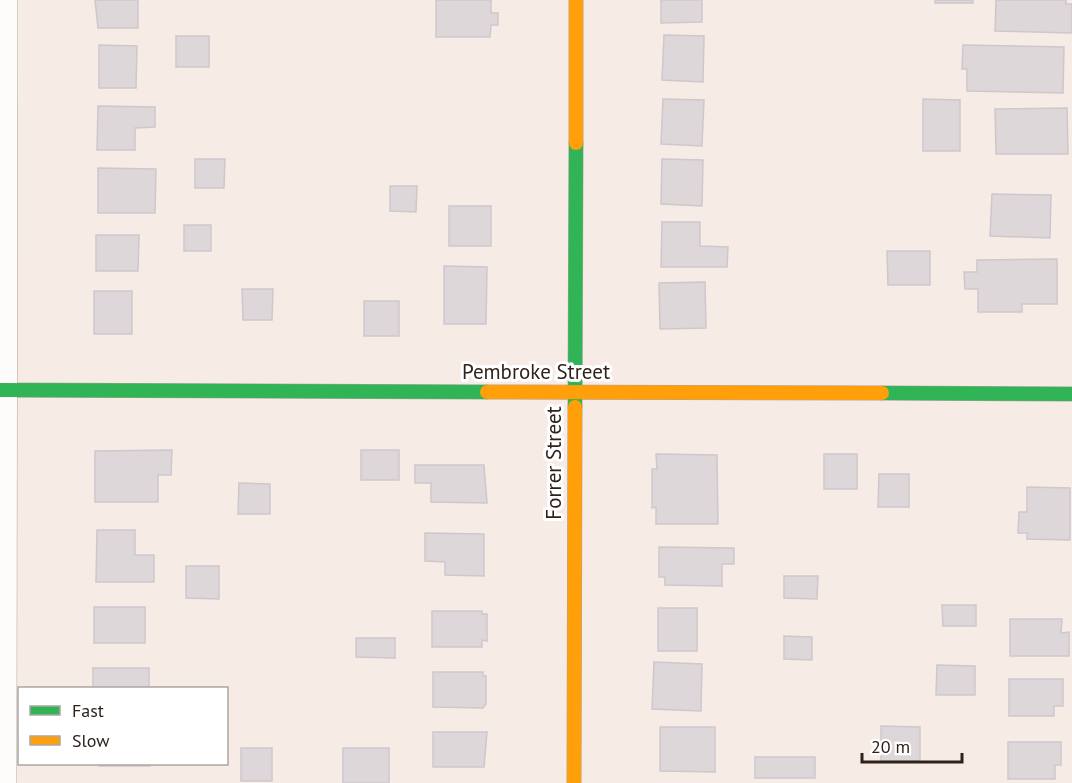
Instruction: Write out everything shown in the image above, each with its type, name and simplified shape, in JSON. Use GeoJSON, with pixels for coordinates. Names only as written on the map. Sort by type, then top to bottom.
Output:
{"type":"FeatureCollection","features":[{"type":"Feature","properties":{"kind":"street"},"geometry":{"type":"LineString","coordinates":[[3,783],[4,0]]}},
{"type":"Feature","properties":{"kind":"street","name":"Forrer Street"},"geometry":{"type":"LineString","coordinates":[[574,783],[576,0]]}},
{"type":"Feature","properties":{"kind":"street","name":"Pembroke Street"},"geometry":{"type":"LineString","coordinates":[[2,390],[1072,394]]}},
{"type":"Feature","properties":{"kind":"building"},"geometry":{"type":"Polygon","coordinates":[[[95,0],[138,0],[138,28],[98,28],[95,0]]]}},
{"type":"Feature","properties":{"kind":"building"},"geometry":{"type":"Polygon","coordinates":[[[436,0],[491,0],[491,13],[498,13],[498,25],[491,25],[490,37],[436,37],[436,0]]]}},
{"type":"Feature","properties":{"kind":"building"},"geometry":{"type":"Polygon","coordinates":[[[661,0],[702,0],[702,22],[661,23],[661,0]]]}},
{"type":"Feature","properties":{"kind":"building"},"geometry":{"type":"Polygon","coordinates":[[[935,0],[973,0],[973,3],[935,3],[935,0]]]}},
{"type":"Feature","properties":{"kind":"building"},"geometry":{"type":"Polygon","coordinates":[[[996,0],[1066,0],[1066,4],[1072,4],[1072,33],[995,31],[996,0]]]}},
{"type":"Feature","properties":{"kind":"building"},"geometry":{"type":"Polygon","coordinates":[[[664,35],[704,36],[703,82],[662,80],[664,35]]]}},
{"type":"Feature","properties":{"kind":"building"},"geometry":{"type":"Polygon","coordinates":[[[176,36],[209,36],[209,67],[176,67],[176,36]]]}},
{"type":"Feature","properties":{"kind":"building"},"geometry":{"type":"Polygon","coordinates":[[[99,45],[137,46],[136,88],[99,88],[99,45]]]}},
{"type":"Feature","properties":{"kind":"building"},"geometry":{"type":"Polygon","coordinates":[[[963,45],[1064,47],[1063,93],[967,91],[967,69],[962,69],[963,45]]]}},
{"type":"Feature","properties":{"kind":"building"},"geometry":{"type":"Polygon","coordinates":[[[663,99],[704,100],[702,146],[661,144],[663,99]]]}},
{"type":"Feature","properties":{"kind":"building"},"geometry":{"type":"Polygon","coordinates":[[[923,99],[960,100],[960,151],[923,151],[923,99]]]}},
{"type":"Feature","properties":{"kind":"building"},"geometry":{"type":"Polygon","coordinates":[[[98,106],[155,107],[155,127],[135,128],[135,150],[97,150],[98,106]]]}},
{"type":"Feature","properties":{"kind":"building"},"geometry":{"type":"Polygon","coordinates":[[[1067,108],[1068,154],[996,154],[995,109],[1067,108]]]}},
{"type":"Feature","properties":{"kind":"building"},"geometry":{"type":"Polygon","coordinates":[[[195,159],[225,159],[224,188],[195,188],[195,159]]]}},
{"type":"Feature","properties":{"kind":"building"},"geometry":{"type":"Polygon","coordinates":[[[662,159],[703,160],[702,206],[661,204],[662,159]]]}},
{"type":"Feature","properties":{"kind":"building"},"geometry":{"type":"Polygon","coordinates":[[[98,168],[156,169],[155,213],[98,213],[98,168]]]}},
{"type":"Feature","properties":{"kind":"building"},"geometry":{"type":"Polygon","coordinates":[[[390,186],[417,186],[416,212],[390,211],[390,186]]]}},
{"type":"Feature","properties":{"kind":"building"},"geometry":{"type":"Polygon","coordinates":[[[992,194],[1051,195],[1050,238],[990,236],[992,194]]]}},
{"type":"Feature","properties":{"kind":"building"},"geometry":{"type":"Polygon","coordinates":[[[449,206],[491,206],[491,246],[449,246],[449,206]]]}},
{"type":"Feature","properties":{"kind":"building"},"geometry":{"type":"Polygon","coordinates":[[[662,222],[700,222],[700,246],[728,247],[727,267],[661,267],[662,222]]]}},
{"type":"Feature","properties":{"kind":"building"},"geometry":{"type":"Polygon","coordinates":[[[184,225],[211,225],[211,251],[184,251],[184,225]]]}},
{"type":"Feature","properties":{"kind":"building"},"geometry":{"type":"Polygon","coordinates":[[[96,235],[139,235],[138,271],[96,271],[96,235]]]}},
{"type":"Feature","properties":{"kind":"building"},"geometry":{"type":"Polygon","coordinates":[[[887,251],[930,251],[930,285],[888,285],[887,251]]]}},
{"type":"Feature","properties":{"kind":"building"},"geometry":{"type":"Polygon","coordinates":[[[1057,259],[1057,304],[1022,304],[1022,312],[978,312],[978,289],[965,289],[964,272],[977,272],[977,260],[1057,259]]]}},
{"type":"Feature","properties":{"kind":"building"},"geometry":{"type":"Polygon","coordinates":[[[444,266],[487,267],[486,324],[444,324],[444,266]]]}},
{"type":"Feature","properties":{"kind":"building"},"geometry":{"type":"Polygon","coordinates":[[[705,282],[706,328],[660,329],[659,283],[705,282]]]}},
{"type":"Feature","properties":{"kind":"building"},"geometry":{"type":"Polygon","coordinates":[[[242,289],[273,289],[272,320],[243,320],[242,289]]]}},
{"type":"Feature","properties":{"kind":"building"},"geometry":{"type":"Polygon","coordinates":[[[94,291],[132,291],[132,334],[94,334],[94,291]]]}},
{"type":"Feature","properties":{"kind":"building"},"geometry":{"type":"Polygon","coordinates":[[[364,301],[399,301],[399,336],[364,336],[364,301]]]}},
{"type":"Feature","properties":{"kind":"building"},"geometry":{"type":"Polygon","coordinates":[[[172,450],[171,475],[158,475],[158,502],[95,502],[95,451],[172,450]]]}},
{"type":"Feature","properties":{"kind":"building"},"geometry":{"type":"Polygon","coordinates":[[[361,450],[399,450],[399,480],[361,480],[361,450]]]}},
{"type":"Feature","properties":{"kind":"building"},"geometry":{"type":"Polygon","coordinates":[[[656,454],[717,455],[718,524],[656,524],[656,507],[652,508],[652,469],[657,469],[656,454]]]}},
{"type":"Feature","properties":{"kind":"building"},"geometry":{"type":"Polygon","coordinates":[[[824,454],[857,454],[857,489],[824,489],[824,454]]]}},
{"type":"Feature","properties":{"kind":"building"},"geometry":{"type":"Polygon","coordinates":[[[415,465],[484,465],[487,503],[431,502],[431,483],[415,483],[415,465]]]}},
{"type":"Feature","properties":{"kind":"building"},"geometry":{"type":"Polygon","coordinates":[[[879,474],[909,474],[909,507],[878,507],[879,474]]]}},
{"type":"Feature","properties":{"kind":"building"},"geometry":{"type":"Polygon","coordinates":[[[239,483],[270,484],[270,514],[238,514],[239,483]]]}},
{"type":"Feature","properties":{"kind":"building"},"geometry":{"type":"Polygon","coordinates":[[[1027,487],[1070,488],[1070,540],[1027,539],[1027,533],[1018,533],[1019,512],[1027,512],[1027,487]]]}},
{"type":"Feature","properties":{"kind":"building"},"geometry":{"type":"Polygon","coordinates":[[[97,530],[135,530],[135,555],[154,555],[154,582],[96,582],[97,530]]]}},
{"type":"Feature","properties":{"kind":"building"},"geometry":{"type":"Polygon","coordinates":[[[425,533],[484,534],[484,576],[445,575],[445,562],[425,561],[425,533]]]}},
{"type":"Feature","properties":{"kind":"building"},"geometry":{"type":"Polygon","coordinates":[[[659,547],[734,548],[734,564],[722,564],[722,586],[665,585],[665,577],[659,577],[659,547]]]}},
{"type":"Feature","properties":{"kind":"building"},"geometry":{"type":"Polygon","coordinates":[[[186,566],[219,566],[219,599],[186,598],[186,566]]]}},
{"type":"Feature","properties":{"kind":"building"},"geometry":{"type":"Polygon","coordinates":[[[784,576],[818,576],[817,599],[784,598],[784,576]]]}},
{"type":"Feature","properties":{"kind":"building"},"geometry":{"type":"Polygon","coordinates":[[[942,605],[976,605],[976,626],[943,626],[942,605]]]}},
{"type":"Feature","properties":{"kind":"building"},"geometry":{"type":"Polygon","coordinates":[[[94,607],[145,607],[145,643],[94,643],[94,607]]]}},
{"type":"Feature","properties":{"kind":"building"},"geometry":{"type":"Polygon","coordinates":[[[658,608],[697,608],[697,651],[658,651],[658,608]]]}},
{"type":"Feature","properties":{"kind":"building"},"geometry":{"type":"Polygon","coordinates":[[[432,611],[482,611],[482,614],[487,614],[487,641],[482,640],[482,647],[432,647],[432,611]]]}},
{"type":"Feature","properties":{"kind":"building"},"geometry":{"type":"Polygon","coordinates":[[[1010,619],[1062,619],[1061,633],[1069,632],[1069,656],[1010,656],[1010,619]]]}},
{"type":"Feature","properties":{"kind":"building"},"geometry":{"type":"Polygon","coordinates":[[[784,636],[812,637],[812,660],[784,659],[784,636]]]}},
{"type":"Feature","properties":{"kind":"building"},"geometry":{"type":"Polygon","coordinates":[[[356,638],[395,638],[395,658],[356,657],[356,638]]]}},
{"type":"Feature","properties":{"kind":"building"},"geometry":{"type":"Polygon","coordinates":[[[654,662],[702,664],[701,711],[652,709],[654,662]]]}},
{"type":"Feature","properties":{"kind":"building"},"geometry":{"type":"Polygon","coordinates":[[[937,665],[975,666],[975,695],[936,695],[937,665]]]}},
{"type":"Feature","properties":{"kind":"building"},"geometry":{"type":"Polygon","coordinates":[[[93,668],[149,668],[149,687],[93,687],[93,668]]]}},
{"type":"Feature","properties":{"kind":"building"},"geometry":{"type":"Polygon","coordinates":[[[433,672],[483,672],[483,676],[486,676],[486,704],[483,708],[433,707],[433,672]]]}},
{"type":"Feature","properties":{"kind":"building"},"geometry":{"type":"Polygon","coordinates":[[[1009,679],[1063,679],[1063,706],[1054,706],[1054,716],[1009,716],[1009,679]]]}},
{"type":"Feature","properties":{"kind":"building"},"geometry":{"type":"Polygon","coordinates":[[[881,726],[920,727],[920,761],[881,761],[881,726]]]}},
{"type":"Feature","properties":{"kind":"building"},"geometry":{"type":"Polygon","coordinates":[[[660,727],[715,727],[715,772],[660,771],[660,727]]]}},
{"type":"Feature","properties":{"kind":"building"},"geometry":{"type":"Polygon","coordinates":[[[433,732],[487,732],[484,767],[433,767],[433,732]]]}},
{"type":"Feature","properties":{"kind":"building"},"geometry":{"type":"Polygon","coordinates":[[[1008,742],[1061,742],[1061,765],[1055,765],[1055,779],[1008,779],[1008,742]]]}},
{"type":"Feature","properties":{"kind":"building"},"geometry":{"type":"Polygon","coordinates":[[[241,748],[272,748],[272,781],[241,781],[241,748]]]}},
{"type":"Feature","properties":{"kind":"building"},"geometry":{"type":"Polygon","coordinates":[[[343,748],[389,748],[389,783],[343,783],[343,748]]]}},
{"type":"Feature","properties":{"kind":"building"},"geometry":{"type":"Polygon","coordinates":[[[755,757],[815,757],[815,778],[755,778],[755,757]]]}},
{"type":"Feature","properties":{"kind":"building"},"geometry":{"type":"Polygon","coordinates":[[[99,765],[150,765],[150,766],[99,765]]]}},
{"type":"Feature","properties":{"kind":"traffic: fast"},"geometry":{"type":"LineString","coordinates":[[575,407],[576,143]]}},
{"type":"Feature","properties":{"kind":"traffic: fast"},"geometry":{"type":"LineString","coordinates":[[0,390],[487,392]]}},
{"type":"Feature","properties":{"kind":"traffic: fast"},"geometry":{"type":"LineString","coordinates":[[882,393],[1072,394]]}},
{"type":"Feature","properties":{"kind":"traffic: slow"},"geometry":{"type":"LineString","coordinates":[[576,0],[576,143]]}},
{"type":"Feature","properties":{"kind":"traffic: slow"},"geometry":{"type":"LineString","coordinates":[[487,392],[882,393]]}},
{"type":"Feature","properties":{"kind":"traffic: slow"},"geometry":{"type":"LineString","coordinates":[[574,783],[575,407]]}}]}
